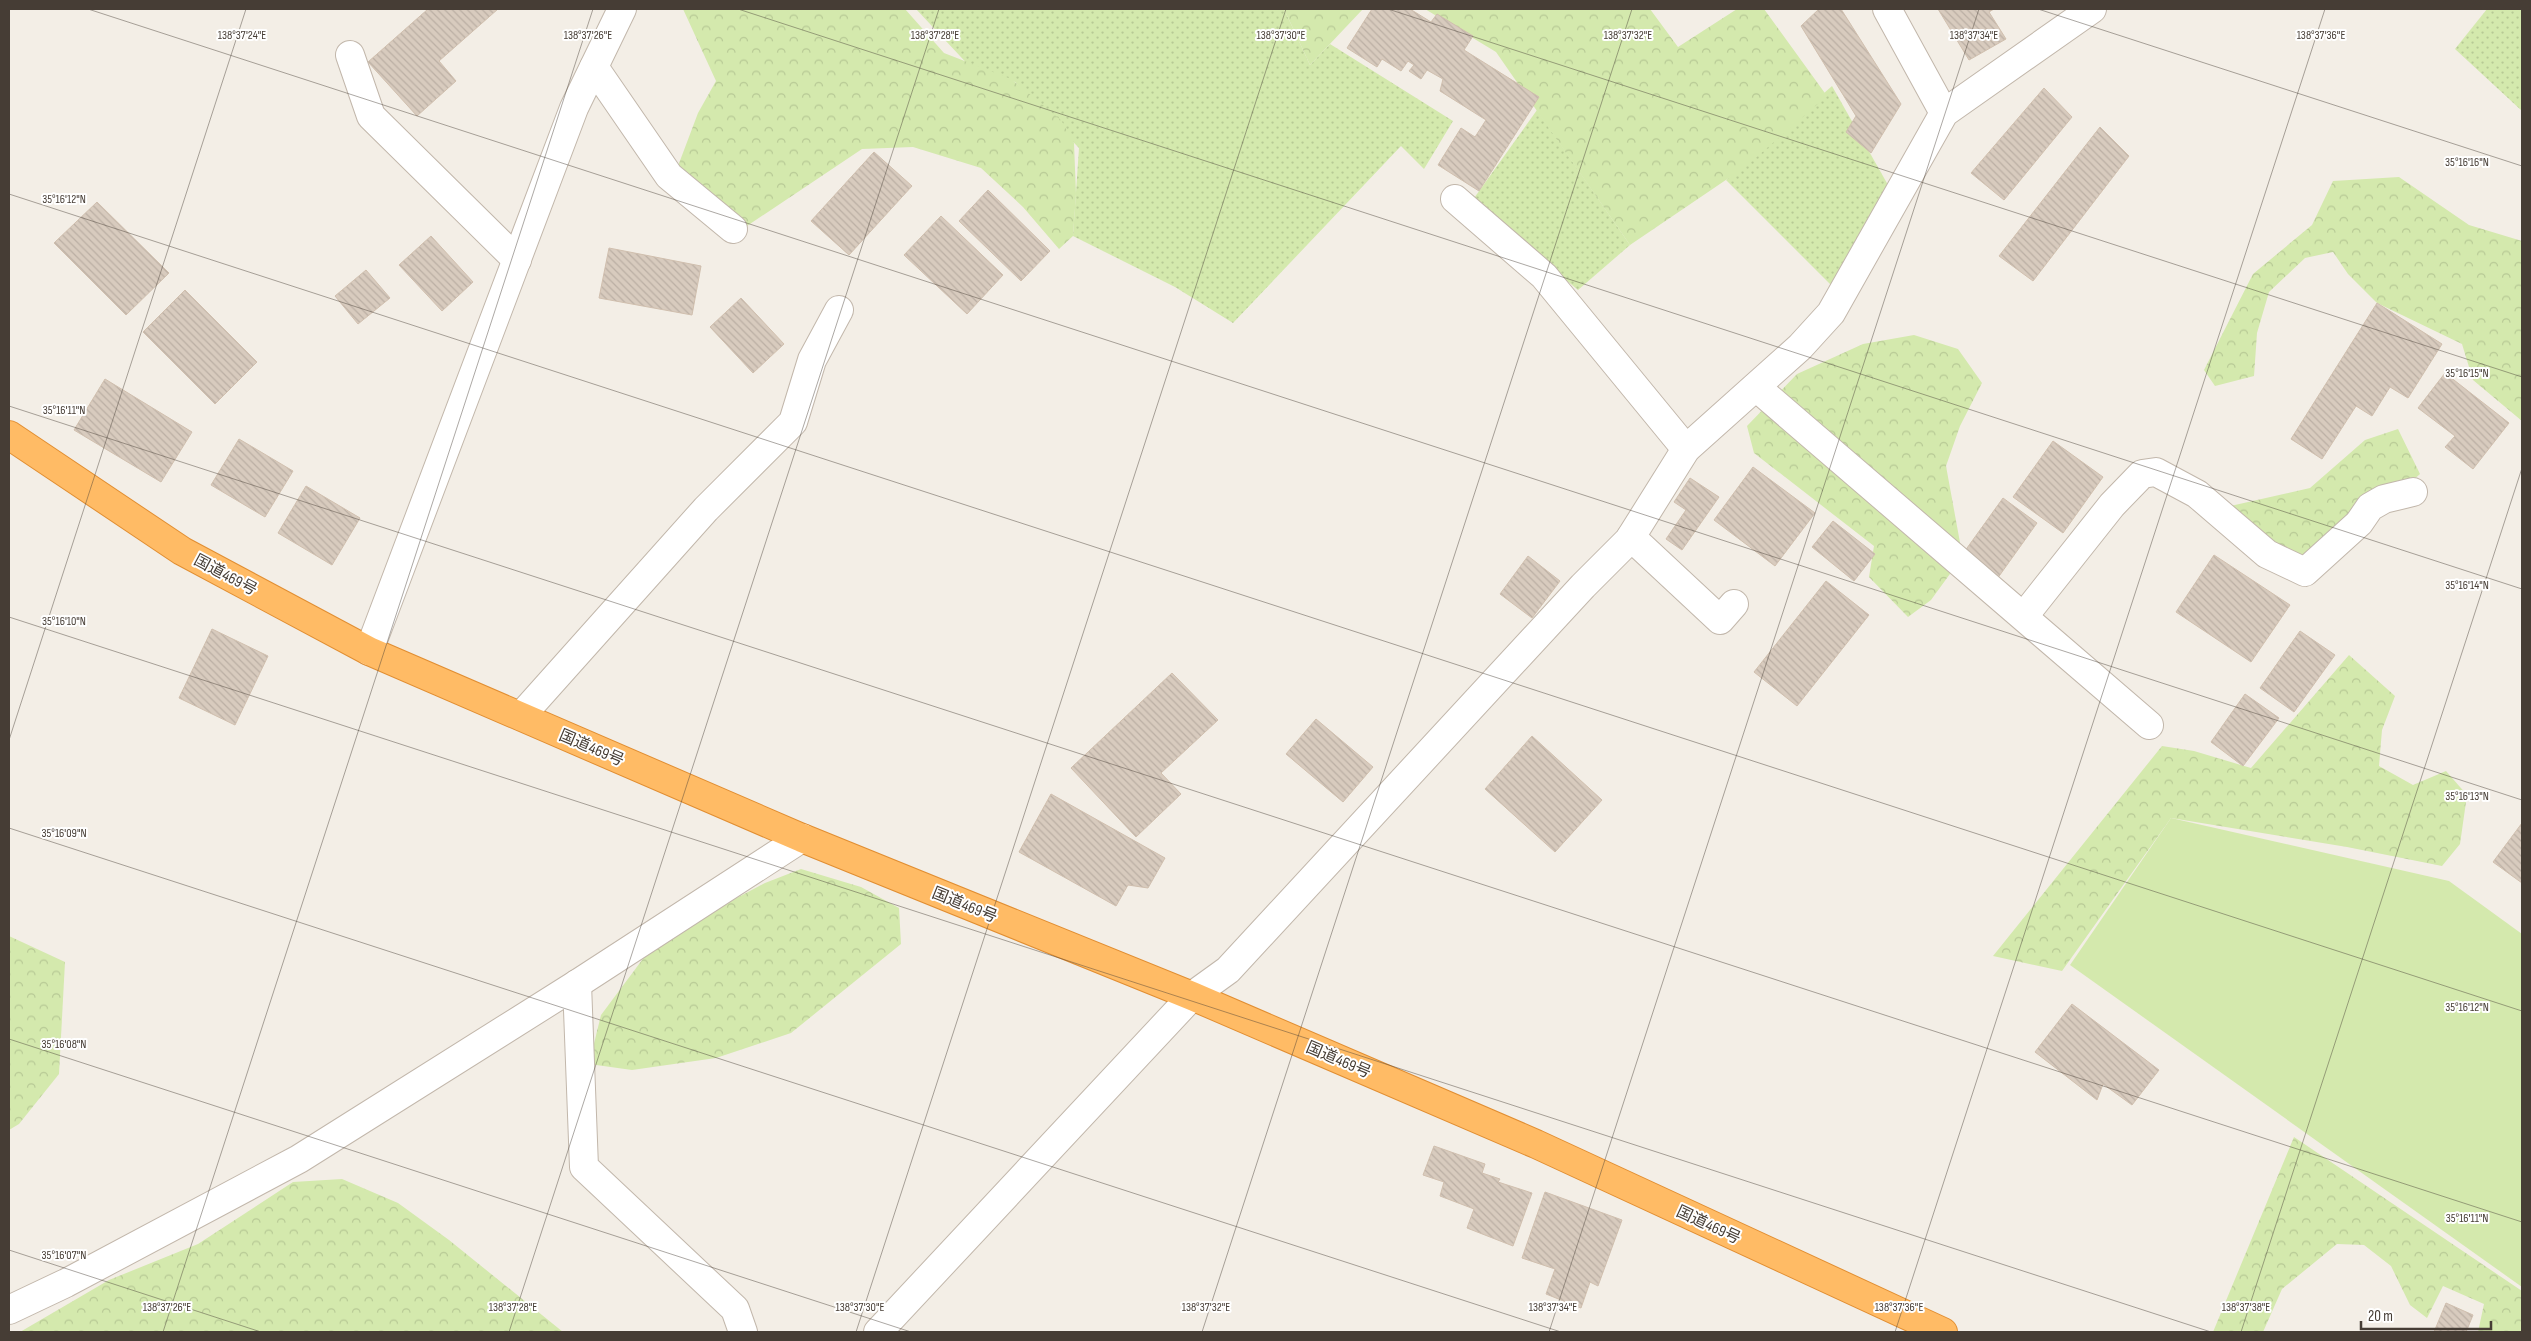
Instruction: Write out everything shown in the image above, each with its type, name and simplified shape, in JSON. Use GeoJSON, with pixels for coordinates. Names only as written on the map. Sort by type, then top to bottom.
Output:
{"type":"FeatureCollection","features":[{"type":"Feature","properties":{"kind":"highway","name":"国道469号"},"geometry":{"type":"LineString","coordinates":[[9,435],[182,551],[369,651],[802,838],[1192,996],[1536,1144],[1944,1332]]}},
{"type":"Feature","properties":{"kind":"street"},"geometry":{"type":"LineString","coordinates":[[369,651],[574,108],[622,9]]}},
{"type":"Feature","properties":{"kind":"street"},"geometry":{"type":"LineString","coordinates":[[1887,9],[1944,113]]}},
{"type":"Feature","properties":{"kind":"street"},"geometry":{"type":"LineString","coordinates":[[878,1332],[1192,996],[1228,970],[1582,586],[1631,537],[1686,449],[1800,347],[1831,313],[1944,113],[2092,9]]}},
{"type":"Feature","properties":{"kind":"street"},"geometry":{"type":"LineString","coordinates":[[350,55],[371,116],[517,260]]}},
{"type":"Feature","properties":{"kind":"street"},"geometry":{"type":"LineString","coordinates":[[594,67],[669,176],[733,229]]}},
{"type":"Feature","properties":{"kind":"street"},"geometry":{"type":"LineString","coordinates":[[1455,199],[1544,276],[1686,449]]}},
{"type":"Feature","properties":{"kind":"street"},"geometry":{"type":"LineString","coordinates":[[521,716],[706,509],[793,422],[812,360],[839,310]]}},
{"type":"Feature","properties":{"kind":"street"},"geometry":{"type":"LineString","coordinates":[[1756,387],[2024,616],[2149,726]]}},
{"type":"Feature","properties":{"kind":"street"},"geometry":{"type":"LineString","coordinates":[[2024,616],[2112,505],[2142,474],[2156,472],[2197,494],[2267,554],[2306,572],[2359,523],[2370,507],[2384,499],[2413,492]]}},
{"type":"Feature","properties":{"kind":"street"},"geometry":{"type":"LineString","coordinates":[[1631,537],[1720,620],[1734,604]]}},
{"type":"Feature","properties":{"kind":"street"},"geometry":{"type":"LineString","coordinates":[[9,1310],[66,1284],[299,1159],[577,984],[802,838]]}},
{"type":"Feature","properties":{"kind":"street"},"geometry":{"type":"LineString","coordinates":[[577,984],[584,1167],[735,1309],[743,1332]]}},
{"type":"Feature","properties":{"kind":"green space"},"geometry":{"type":"Polygon","coordinates":[[[683,9],[905,9],[944,53],[1011,79],[1061,120],[1074,143],[1076,194],[1073,236],[1059,249],[1023,207],[981,168],[913,147],[862,149],[741,230],[678,166],[698,113],[716,81],[683,9]]]}},
{"type":"Feature","properties":{"kind":"green space"},"geometry":{"type":"Polygon","coordinates":[[[916,9],[1284,9],[1310,65],[1330,44],[1453,121],[1424,169],[1401,146],[1233,323],[1175,287],[1073,236],[1079,148],[1015,82],[974,71],[916,9]]]}},
{"type":"Feature","properties":{"kind":"green space"},"geometry":{"type":"Polygon","coordinates":[[[1284,9],[1363,9],[1310,65],[1284,9]]]}},
{"type":"Feature","properties":{"kind":"green space"},"geometry":{"type":"Polygon","coordinates":[[[1425,9],[1650,9],[1678,47],[1737,9],[1764,9],[1827,96],[1745,167],[1630,245],[1496,52],[1425,9]]]}},
{"type":"Feature","properties":{"kind":"green space"},"geometry":{"type":"Polygon","coordinates":[[[2487,9],[2522,9],[2522,111],[2455,49],[2487,9]]]}},
{"type":"Feature","properties":{"kind":"green space"},"geometry":{"type":"Polygon","coordinates":[[[1832,86],[1892,192],[1841,295],[1726,180],[1832,86]]]}},
{"type":"Feature","properties":{"kind":"green space"},"geometry":{"type":"Polygon","coordinates":[[[1537,110],[1630,245],[1578,290],[1472,201],[1537,110]]]}},
{"type":"Feature","properties":{"kind":"green space"},"geometry":{"type":"Polygon","coordinates":[[[2399,177],[2469,225],[2522,241],[2522,421],[2473,380],[2462,344],[2377,303],[2348,274],[2333,252],[2305,258],[2269,292],[2257,333],[2254,376],[2215,386],[2204,370],[2253,274],[2312,225],[2333,181],[2399,177]]]}},
{"type":"Feature","properties":{"kind":"green space"},"geometry":{"type":"Polygon","coordinates":[[[1914,335],[1958,349],[1982,383],[1960,426],[1946,466],[1961,548],[1955,567],[1931,600],[1908,617],[1869,577],[1874,546],[1754,453],[1747,426],[1797,374],[1863,344],[1914,335]]]}},
{"type":"Feature","properties":{"kind":"green space"},"geometry":{"type":"Polygon","coordinates":[[[2398,429],[2420,474],[2302,557],[2280,560],[2226,507],[2310,488],[2365,440],[2398,429]]]}},
{"type":"Feature","properties":{"kind":"green space"},"geometry":{"type":"Polygon","coordinates":[[[2349,655],[2395,696],[2382,730],[2379,766],[2413,785],[2446,771],[2467,795],[2460,844],[2442,866],[2347,847],[2171,818],[2062,971],[1993,956],[2162,746],[2194,751],[2251,768],[2349,655]]]}},
{"type":"Feature","properties":{"kind":"green space"},"geometry":{"type":"Polygon","coordinates":[[[2171,818],[2449,881],[2522,934],[2522,1287],[2070,965],[2171,818]]]}},
{"type":"Feature","properties":{"kind":"green space"},"geometry":{"type":"Polygon","coordinates":[[[801,869],[861,887],[899,908],[901,944],[791,1033],[716,1058],[632,1070],[589,1064],[601,1015],[657,940],[765,883],[801,869]]]}},
{"type":"Feature","properties":{"kind":"green space"},"geometry":{"type":"Polygon","coordinates":[[[9,936],[65,962],[59,1074],[19,1124],[9,1130],[9,936]]]}},
{"type":"Feature","properties":{"kind":"green space"},"geometry":{"type":"Polygon","coordinates":[[[2294,1137],[2522,1291],[2522,1332],[2478,1332],[2484,1304],[2443,1286],[2427,1318],[2410,1305],[2391,1266],[2364,1245],[2337,1244],[2282,1289],[2263,1332],[2213,1332],[2294,1137]]]}},
{"type":"Feature","properties":{"kind":"green space"},"geometry":{"type":"Polygon","coordinates":[[[342,1179],[398,1203],[449,1240],[563,1332],[20,1332],[109,1280],[198,1244],[293,1182],[342,1179]]]}},
{"type":"Feature","properties":{"kind":"building"},"geometry":{"type":"Polygon","coordinates":[[[428,9],[498,9],[439,61],[456,81],[417,116],[368,62],[428,9]]]}},
{"type":"Feature","properties":{"kind":"building"},"geometry":{"type":"Polygon","coordinates":[[[1372,9],[1410,9],[1431,22],[1437,14],[1473,36],[1464,50],[1539,97],[1479,191],[1438,165],[1461,128],[1475,137],[1486,120],[1440,91],[1443,79],[1427,70],[1421,79],[1409,71],[1414,65],[1408,61],[1401,71],[1382,59],[1377,67],[1347,48],[1372,9]]]}},
{"type":"Feature","properties":{"kind":"building"},"geometry":{"type":"Polygon","coordinates":[[[1819,9],[1841,9],[1901,104],[1871,153],[1846,132],[1856,116],[1801,26],[1819,9]]]}},
{"type":"Feature","properties":{"kind":"building"},"geometry":{"type":"Polygon","coordinates":[[[1938,9],[1994,9],[1989,12],[2006,39],[1969,60],[1938,9]]]}},
{"type":"Feature","properties":{"kind":"building"},"geometry":{"type":"Polygon","coordinates":[[[2044,88],[2072,117],[2004,200],[1971,173],[2044,88]]]}},
{"type":"Feature","properties":{"kind":"building"},"geometry":{"type":"Polygon","coordinates":[[[2100,127],[2129,156],[2033,281],[1999,256],[2100,127]]]}},
{"type":"Feature","properties":{"kind":"building"},"geometry":{"type":"Polygon","coordinates":[[[874,152],[912,186],[849,255],[811,221],[874,152]]]}},
{"type":"Feature","properties":{"kind":"building"},"geometry":{"type":"Polygon","coordinates":[[[988,190],[1050,251],[1021,281],[959,221],[988,190]]]}},
{"type":"Feature","properties":{"kind":"building"},"geometry":{"type":"Polygon","coordinates":[[[97,202],[169,273],[126,315],[54,243],[97,202]]]}},
{"type":"Feature","properties":{"kind":"building"},"geometry":{"type":"Polygon","coordinates":[[[941,216],[1003,275],[967,314],[904,255],[941,216]]]}},
{"type":"Feature","properties":{"kind":"building"},"geometry":{"type":"Polygon","coordinates":[[[431,236],[473,282],[442,311],[399,265],[431,236]]]}},
{"type":"Feature","properties":{"kind":"building"},"geometry":{"type":"Polygon","coordinates":[[[609,248],[701,266],[692,315],[599,298],[609,248]]]}},
{"type":"Feature","properties":{"kind":"building"},"geometry":{"type":"Polygon","coordinates":[[[366,270],[390,298],[358,324],[335,296],[366,270]]]}},
{"type":"Feature","properties":{"kind":"building"},"geometry":{"type":"Polygon","coordinates":[[[185,290],[257,362],[215,404],[143,332],[185,290]]]}},
{"type":"Feature","properties":{"kind":"building"},"geometry":{"type":"Polygon","coordinates":[[[741,298],[784,344],[753,373],[710,327],[741,298]]]}},
{"type":"Feature","properties":{"kind":"building"},"geometry":{"type":"Polygon","coordinates":[[[2377,303],[2442,344],[2408,398],[2390,387],[2372,416],[2356,406],[2322,459],[2291,439],[2377,303]]]}},
{"type":"Feature","properties":{"kind":"building"},"geometry":{"type":"Polygon","coordinates":[[[2445,373],[2509,423],[2473,469],[2445,447],[2455,436],[2418,408],[2445,373]]]}},
{"type":"Feature","properties":{"kind":"building"},"geometry":{"type":"Polygon","coordinates":[[[105,379],[192,432],[161,482],[74,430],[105,379]]]}},
{"type":"Feature","properties":{"kind":"building"},"geometry":{"type":"Polygon","coordinates":[[[239,439],[293,471],[265,517],[211,485],[239,439]]]}},
{"type":"Feature","properties":{"kind":"building"},"geometry":{"type":"Polygon","coordinates":[[[2053,441],[2103,477],[2063,533],[2013,497],[2053,441]]]}},
{"type":"Feature","properties":{"kind":"building"},"geometry":{"type":"Polygon","coordinates":[[[1753,467],[1815,513],[1775,566],[1714,520],[1753,467]]]}},
{"type":"Feature","properties":{"kind":"building"},"geometry":{"type":"Polygon","coordinates":[[[1690,478],[1719,497],[1682,550],[1666,539],[1686,510],[1674,502],[1690,478]]]}},
{"type":"Feature","properties":{"kind":"building"},"geometry":{"type":"Polygon","coordinates":[[[306,486],[360,518],[332,565],[278,533],[306,486]]]}},
{"type":"Feature","properties":{"kind":"building"},"geometry":{"type":"Polygon","coordinates":[[[2003,498],[2037,523],[1997,579],[1962,555],[2003,498]]]}},
{"type":"Feature","properties":{"kind":"building"},"geometry":{"type":"Polygon","coordinates":[[[1833,521],[1875,554],[1854,581],[1812,547],[1833,521]]]}},
{"type":"Feature","properties":{"kind":"building"},"geometry":{"type":"Polygon","coordinates":[[[2214,555],[2290,605],[2251,662],[2176,612],[2214,555]]]}},
{"type":"Feature","properties":{"kind":"building"},"geometry":{"type":"Polygon","coordinates":[[[1528,556],[1560,581],[1532,618],[1500,594],[1528,556]]]}},
{"type":"Feature","properties":{"kind":"building"},"geometry":{"type":"Polygon","coordinates":[[[1826,581],[1869,615],[1797,706],[1754,672],[1826,581]]]}},
{"type":"Feature","properties":{"kind":"building"},"geometry":{"type":"Polygon","coordinates":[[[212,629],[268,656],[235,725],[179,698],[212,629]]]}},
{"type":"Feature","properties":{"kind":"building"},"geometry":{"type":"Polygon","coordinates":[[[2300,631],[2335,655],[2294,712],[2260,688],[2300,631]]]}},
{"type":"Feature","properties":{"kind":"building"},"geometry":{"type":"Polygon","coordinates":[[[1172,673],[1218,720],[1161,773],[1181,794],[1136,837],[1071,768],[1172,673]]]}},
{"type":"Feature","properties":{"kind":"building"},"geometry":{"type":"Polygon","coordinates":[[[2245,694],[2279,718],[2243,766],[2211,742],[2245,694]]]}},
{"type":"Feature","properties":{"kind":"building"},"geometry":{"type":"Polygon","coordinates":[[[1316,719],[1373,767],[1343,802],[1286,754],[1316,719]]]}},
{"type":"Feature","properties":{"kind":"building"},"geometry":{"type":"Polygon","coordinates":[[[1532,736],[1602,800],[1555,852],[1485,789],[1532,736]]]}},
{"type":"Feature","properties":{"kind":"building"},"geometry":{"type":"Polygon","coordinates":[[[1051,794],[1165,858],[1148,888],[1128,885],[1116,906],[1019,852],[1051,794]]]}},
{"type":"Feature","properties":{"kind":"building"},"geometry":{"type":"Polygon","coordinates":[[[2522,823],[2522,883],[2493,862],[2522,823]]]}},
{"type":"Feature","properties":{"kind":"building"},"geometry":{"type":"Polygon","coordinates":[[[2072,1004],[2159,1070],[2132,1105],[2103,1084],[2097,1100],[2035,1052],[2072,1004]]]}},
{"type":"Feature","properties":{"kind":"building"},"geometry":{"type":"Polygon","coordinates":[[[1434,1146],[1485,1164],[1482,1173],[1500,1179],[1498,1182],[1532,1193],[1513,1246],[1467,1228],[1474,1209],[1440,1196],[1444,1182],[1423,1175],[1434,1146]]]}},
{"type":"Feature","properties":{"kind":"building"},"geometry":{"type":"Polygon","coordinates":[[[1545,1192],[1622,1220],[1598,1286],[1590,1282],[1581,1308],[1546,1294],[1555,1269],[1522,1258],[1545,1192]]]}},
{"type":"Feature","properties":{"kind":"building"},"geometry":{"type":"Polygon","coordinates":[[[2446,1303],[2473,1315],[2466,1332],[2434,1332],[2446,1303]]]}}]}
